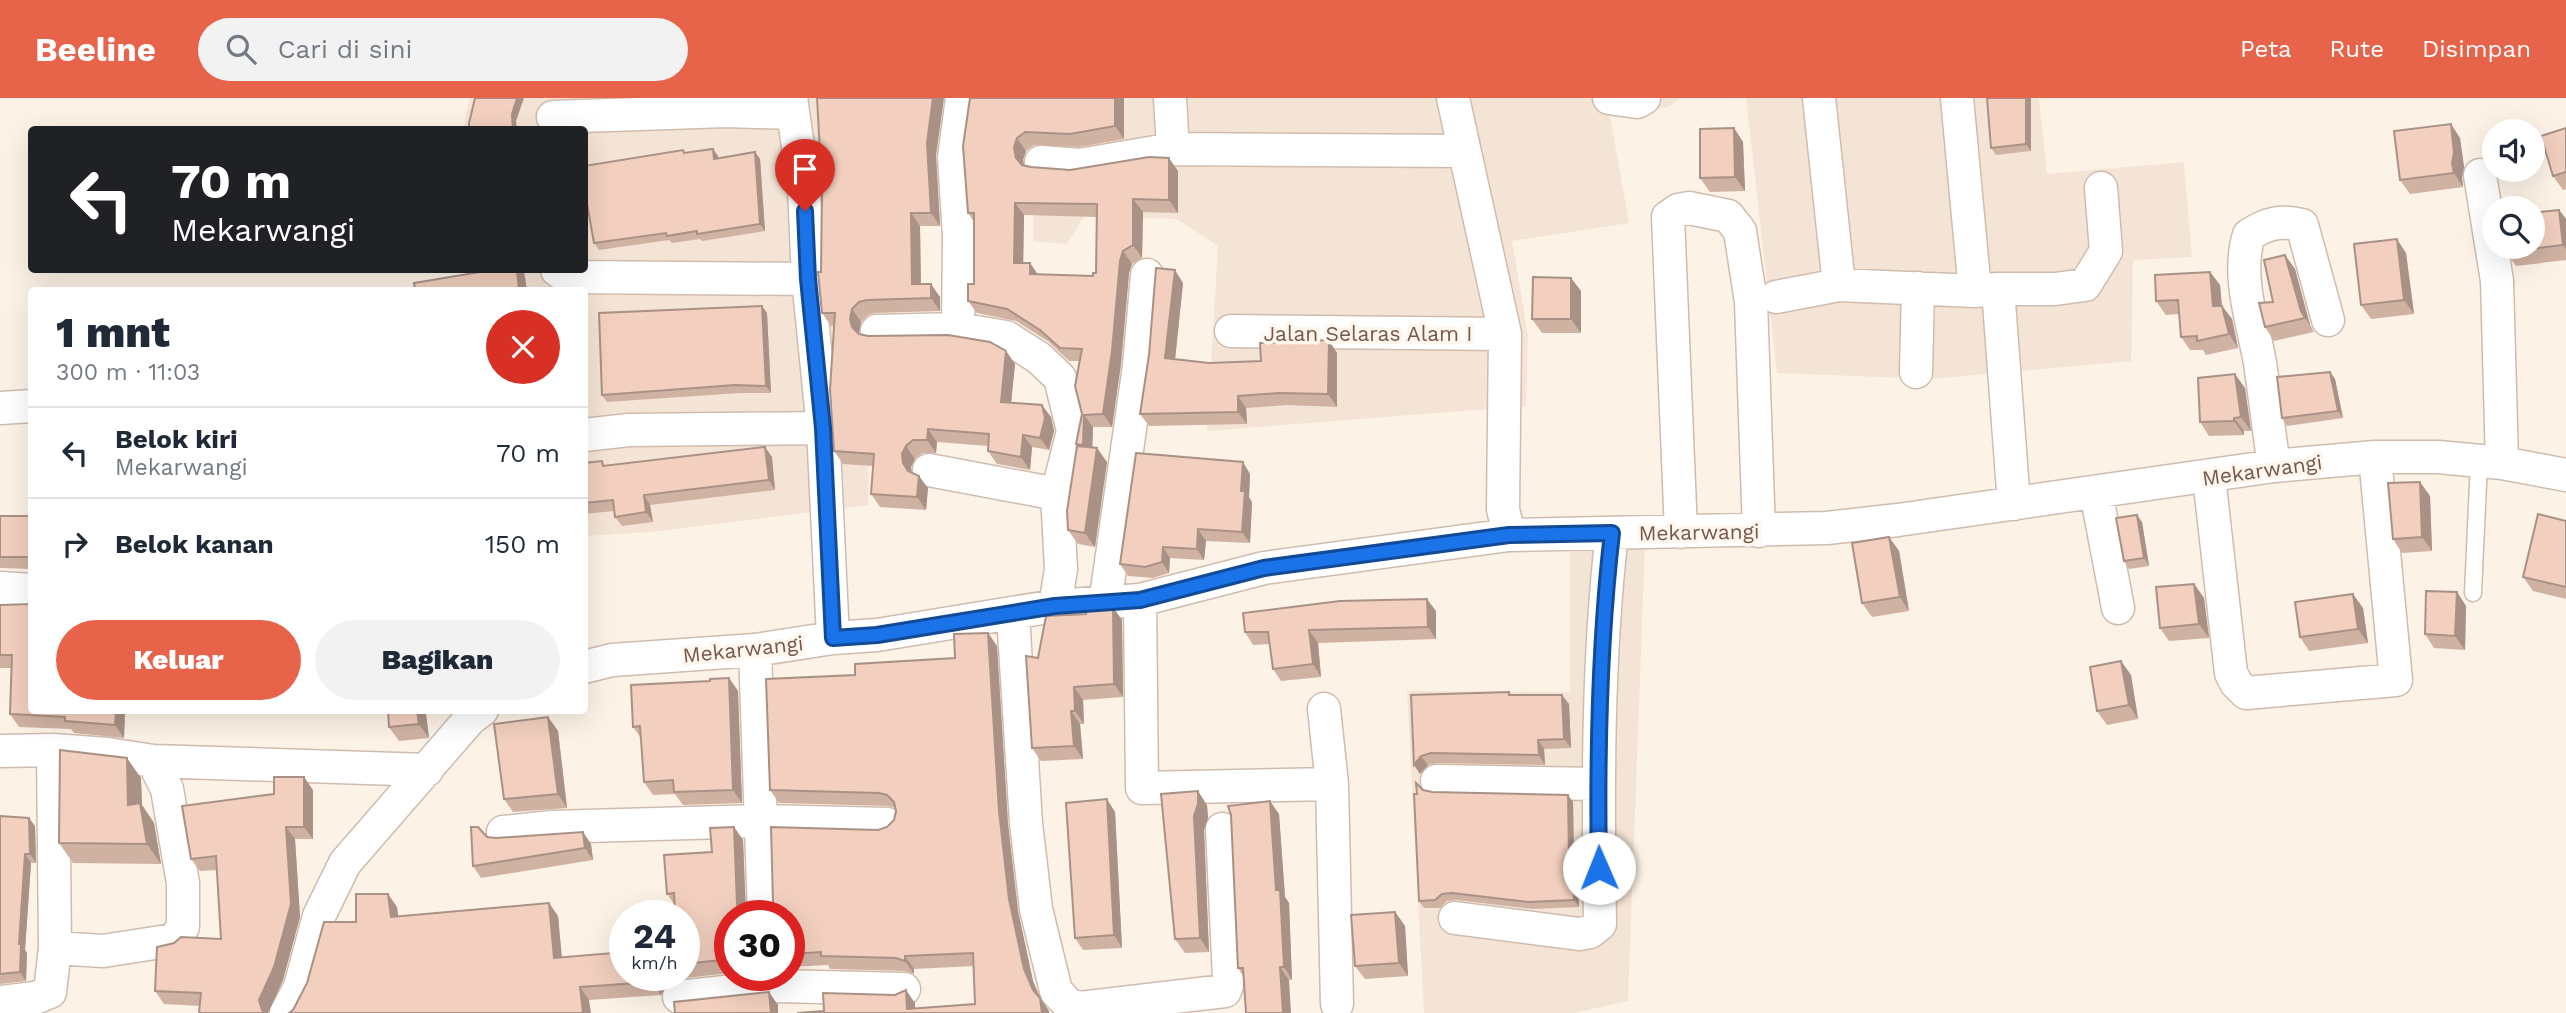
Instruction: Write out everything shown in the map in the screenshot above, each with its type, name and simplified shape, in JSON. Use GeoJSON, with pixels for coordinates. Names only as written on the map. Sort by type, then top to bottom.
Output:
{"type":"FeatureCollection","features":[{"type":"Feature","properties":{"kind":"street"},"geometry":{"type":"LineString","coordinates":[[958,329],[959,236],[954,158],[962,98]]}},
{"type":"Feature","properties":{"kind":"street"},"geometry":{"type":"LineString","coordinates":[[1170,98],[1173,149]]}},
{"type":"Feature","properties":{"kind":"street"},"geometry":{"type":"LineString","coordinates":[[1453,98],[1505,334],[1503,509],[1509,535]]}},
{"type":"Feature","properties":{"kind":"street"},"geometry":{"type":"LineString","coordinates":[[1609,98],[1637,102],[1644,98]]}},
{"type":"Feature","properties":{"kind":"street"},"geometry":{"type":"LineString","coordinates":[[1819,98],[1839,285]]}},
{"type":"Feature","properties":{"kind":"street"},"geometry":{"type":"LineString","coordinates":[[1957,98],[2014,504]]}},
{"type":"Feature","properties":{"kind":"street"},"geometry":{"type":"LineString","coordinates":[[554,115],[726,111],[792,106],[804,188],[808,279],[823,428],[833,638]]}},
{"type":"Feature","properties":{"kind":"street"},"geometry":{"type":"LineString","coordinates":[[1041,162],[1080,165],[1173,149],[1464,151]]}},
{"type":"Feature","properties":{"kind":"street"},"geometry":{"type":"LineString","coordinates":[[2480,175],[2497,281],[2490,463]]}},
{"type":"Feature","properties":{"kind":"street"},"geometry":{"type":"LineString","coordinates":[[1776,298],[1839,285],[1986,290],[2055,289],[2085,285],[2106,251],[2101,188]]}},
{"type":"Feature","properties":{"kind":"street"},"geometry":{"type":"LineString","coordinates":[[1681,532],[1668,217],[1678,210],[1689,208],[1728,216],[1740,231],[1751,302],[1759,531]]}},
{"type":"Feature","properties":{"kind":"street"},"geometry":{"type":"LineString","coordinates":[[2274,466],[2260,362],[2246,286],[2244,249],[2249,235],[2265,225],[2286,221],[2302,225],[2328,320]]}},
{"type":"Feature","properties":{"kind":"street"},"geometry":{"type":"LineString","coordinates":[[561,273],[572,277],[808,279]]}},
{"type":"Feature","properties":{"kind":"street"},"geometry":{"type":"LineString","coordinates":[[1105,604],[1139,366],[1147,275]]}},
{"type":"Feature","properties":{"kind":"street"},"geometry":{"type":"LineString","coordinates":[[1916,372],[1918,288]]}},
{"type":"Feature","properties":{"kind":"street"},"geometry":{"type":"LineString","coordinates":[[877,331],[958,329],[1006,337],[1039,358],[1060,378],[1073,431],[1058,494],[1061,569],[1055,606]]}},
{"type":"Feature","properties":{"kind":"street","name":"Jalan Selaras Alam I"},"geometry":{"type":"LineString","coordinates":[[1231,331],[1505,334]]}},
{"type":"Feature","properties":{"kind":"street"},"geometry":{"type":"LineString","coordinates":[[0,408],[28,406]]}},
{"type":"Feature","properties":{"kind":"street"},"geometry":{"type":"LineString","coordinates":[[588,435],[629,430],[823,428]]}},
{"type":"Feature","properties":{"kind":"street"},"geometry":{"type":"LineString","coordinates":[[2209,477],[2231,673],[2236,683],[2246,693],[2396,680],[2375,457]]}},
{"type":"Feature","properties":{"kind":"street","name":"Mekarwangi"},"geometry":{"type":"LineString","coordinates":[[588,666],[612,660],[755,650],[833,638],[877,635],[1013,615],[1055,606],[1140,600],[1264,568],[1509,535],[1759,531],[1851,526],[2274,466],[2375,457],[2438,457],[2566,475]]}},
{"type":"Feature","properties":{"kind":"street"},"geometry":{"type":"LineString","coordinates":[[929,470],[1058,494]]}},
{"type":"Feature","properties":{"kind":"street"},"geometry":{"type":"LineString","coordinates":[[2096,492],[2118,608]]}},
{"type":"Feature","properties":{"kind":"street"},"geometry":{"type":"LineString","coordinates":[[1455,918],[1579,934],[1590,932],[1600,924],[1597,784],[1605,594],[1612,533]]}},
{"type":"Feature","properties":{"kind":"street"},"geometry":{"type":"LineString","coordinates":[[0,588],[28,590]]}},
{"type":"Feature","properties":{"kind":"street"},"geometry":{"type":"LineString","coordinates":[[1140,600],[1142,788],[1332,784]]}},
{"type":"Feature","properties":{"kind":"street"},"geometry":{"type":"LineString","coordinates":[[1013,615],[1026,823],[1036,909],[1056,991],[1069,1005],[1080,1011],[1225,990],[1229,979],[1222,829]]}},
{"type":"Feature","properties":{"kind":"street"},"geometry":{"type":"LineString","coordinates":[[755,650],[763,900]]}},
{"type":"Feature","properties":{"kind":"street"},"geometry":{"type":"LineString","coordinates":[[1324,709],[1332,784],[1337,1004]]}},
{"type":"Feature","properties":{"kind":"street"},"geometry":{"type":"LineString","coordinates":[[286,1013],[300,986],[319,916],[345,863],[472,714]]}},
{"type":"Feature","properties":{"kind":"street"},"geometry":{"type":"LineString","coordinates":[[0,751],[53,750],[153,761],[427,770]]}},
{"type":"Feature","properties":{"kind":"street"},"geometry":{"type":"LineString","coordinates":[[0,1002],[35,998],[50,992],[55,948],[53,750]]}},
{"type":"Feature","properties":{"kind":"street"},"geometry":{"type":"LineString","coordinates":[[55,948],[103,951],[174,940],[183,927],[183,883],[167,789],[153,761]]}},
{"type":"Feature","properties":{"kind":"street"},"geometry":{"type":"LineString","coordinates":[[1437,781],[1597,784]]}},
{"type":"Feature","properties":{"kind":"street"},"geometry":{"type":"LineString","coordinates":[[503,832],[552,827],[760,821],[887,824]]}},
{"type":"Feature","properties":{"kind":"street"},"geometry":{"type":"LineString","coordinates":[[805,991],[904,989]]}},
{"type":"Feature","properties":{"kind":"street"},"geometry":{"type":"LineString","coordinates":[[679,997],[779,991]]}},
{"type":"Feature","properties":{"kind":"lane"},"geometry":{"type":"LineString","coordinates":[[2473,593],[2490,463]]}},
{"type":"Feature","properties":{"kind":"shaded area"},"geometry":{"type":"Polygon","coordinates":[[[470,98],[872,98],[868,505],[651,532],[588,536],[588,287],[414,287],[468,273],[588,273],[588,126],[464,126],[470,98]]]}},
{"type":"Feature","properties":{"kind":"shaded area"},"geometry":{"type":"Polygon","coordinates":[[[1037,98],[1679,98],[1669,107],[1610,116],[1629,223],[1512,241],[1528,335],[1526,406],[1207,431],[1218,246],[1177,219],[1084,216],[1067,244],[1033,241],[1037,98]]]}},
{"type":"Feature","properties":{"kind":"shaded area"},"geometry":{"type":"Polygon","coordinates":[[[1746,98],[2039,98],[2047,174],[2184,162],[2192,257],[2133,260],[2131,361],[1931,379],[1777,373],[1746,98]]]}},
{"type":"Feature","properties":{"kind":"shaded area"},"geometry":{"type":"Polygon","coordinates":[[[1645,544],[1628,1001],[1574,1013],[1424,1013],[1407,691],[1570,692],[1570,546],[1645,544]]]}},
{"type":"Feature","properties":{"kind":"building"},"geometry":{"type":"Polygon","coordinates":[[[475,98],[517,98],[512,114],[513,126],[469,126],[475,98]]]}},
{"type":"Feature","properties":{"kind":"building"},"geometry":{"type":"Polygon","coordinates":[[[817,98],[933,98],[927,143],[931,213],[911,213],[912,284],[931,284],[931,298],[859,302],[852,309],[850,319],[852,327],[859,334],[868,336],[948,335],[990,342],[1006,351],[1001,402],[1042,405],[1045,418],[1040,438],[1023,435],[1021,457],[988,451],[989,434],[928,429],[927,440],[913,440],[902,454],[908,471],[919,476],[917,497],[871,494],[874,454],[834,451],[830,389],[835,313],[822,313],[818,272],[821,272],[822,187],[817,98]]]}},
{"type":"Feature","properties":{"kind":"building"},"geometry":{"type":"Polygon","coordinates":[[[970,98],[1115,98],[1115,126],[1070,134],[1025,132],[1017,138],[1014,147],[1016,158],[1022,165],[1031,167],[1070,170],[1149,157],[1169,158],[1169,200],[1133,199],[1133,245],[1123,251],[1120,261],[1103,414],[1084,415],[1083,445],[1076,444],[1082,414],[1075,386],[1082,349],[1060,348],[1040,330],[1007,309],[968,301],[968,284],[974,284],[974,213],[968,213],[963,146],[970,98]],[[1015,203],[1014,263],[1030,263],[1030,274],[1093,276],[1093,273],[1096,273],[1097,204],[1015,203]]]}},
{"type":"Feature","properties":{"kind":"building"},"geometry":{"type":"Polygon","coordinates":[[[1987,98],[2026,98],[2026,144],[1991,148],[1987,98]]]}},
{"type":"Feature","properties":{"kind":"building"},"geometry":{"type":"Polygon","coordinates":[[[2451,124],[2454,173],[2400,180],[2394,131],[2451,124]]]}},
{"type":"Feature","properties":{"kind":"building"},"geometry":{"type":"Polygon","coordinates":[[[1734,128],[1735,177],[1700,178],[1700,129],[1734,128]]]}},
{"type":"Feature","properties":{"kind":"building"},"geometry":{"type":"Polygon","coordinates":[[[2566,128],[2566,172],[2553,176],[2545,149],[2545,135],[2566,128]]]}},
{"type":"Feature","properties":{"kind":"building"},"geometry":{"type":"Polygon","coordinates":[[[713,149],[714,159],[755,152],[760,224],[697,234],[697,231],[667,236],[666,233],[594,243],[588,209],[588,165],[683,150],[684,153],[713,149]]]}},
{"type":"Feature","properties":{"kind":"building"},"geometry":{"type":"Polygon","coordinates":[[[2559,210],[2563,245],[2545,247],[2545,212],[2559,210]]]}},
{"type":"Feature","properties":{"kind":"building"},"geometry":{"type":"Polygon","coordinates":[[[2397,239],[2404,300],[2361,305],[2354,244],[2397,239]]]}},
{"type":"Feature","properties":{"kind":"building"},"geometry":{"type":"Polygon","coordinates":[[[2285,255],[2305,318],[2265,327],[2259,303],[2273,302],[2264,260],[2285,255]]]}},
{"type":"Feature","properties":{"kind":"building"},"geometry":{"type":"Polygon","coordinates":[[[1156,268],[1175,270],[1165,358],[1209,363],[1261,361],[1260,343],[1329,340],[1328,394],[1238,396],[1238,412],[1140,414],[1149,355],[1156,268]]]}},
{"type":"Feature","properties":{"kind":"building"},"geometry":{"type":"Polygon","coordinates":[[[2210,272],[2213,306],[2222,306],[2229,334],[2197,341],[2197,336],[2181,337],[2178,300],[2156,301],[2155,275],[2210,272]]]}},
{"type":"Feature","properties":{"kind":"building"},"geometry":{"type":"Polygon","coordinates":[[[474,273],[517,273],[519,287],[415,287],[414,283],[474,273]]]}},
{"type":"Feature","properties":{"kind":"building"},"geometry":{"type":"Polygon","coordinates":[[[1533,277],[1571,278],[1571,319],[1532,319],[1533,277]]]}},
{"type":"Feature","properties":{"kind":"building"},"geometry":{"type":"Polygon","coordinates":[[[762,306],[766,386],[735,385],[602,395],[599,313],[762,306]]]}},
{"type":"Feature","properties":{"kind":"building"},"geometry":{"type":"Polygon","coordinates":[[[2330,372],[2338,411],[2282,418],[2277,377],[2330,372]]]}},
{"type":"Feature","properties":{"kind":"building"},"geometry":{"type":"Polygon","coordinates":[[[2235,374],[2241,417],[2234,418],[2234,421],[2200,422],[2198,378],[2235,374]]]}},
{"type":"Feature","properties":{"kind":"building"},"geometry":{"type":"Polygon","coordinates":[[[1077,446],[1097,448],[1085,533],[1068,530],[1067,511],[1077,446]]]}},
{"type":"Feature","properties":{"kind":"building"},"geometry":{"type":"Polygon","coordinates":[[[765,447],[769,480],[644,495],[646,512],[615,517],[613,500],[588,503],[588,463],[602,461],[603,466],[765,447]]]}},
{"type":"Feature","properties":{"kind":"building"},"geometry":{"type":"Polygon","coordinates":[[[1136,453],[1243,462],[1241,491],[1245,491],[1242,532],[1198,529],[1197,549],[1163,547],[1162,562],[1145,567],[1120,564],[1136,453]]]}},
{"type":"Feature","properties":{"kind":"building"},"geometry":{"type":"Polygon","coordinates":[[[2420,482],[2422,537],[2393,539],[2388,483],[2420,482]]]}},
{"type":"Feature","properties":{"kind":"building"},"geometry":{"type":"Polygon","coordinates":[[[2538,514],[2566,521],[2566,587],[2523,577],[2538,514]]]}},
{"type":"Feature","properties":{"kind":"building"},"geometry":{"type":"Polygon","coordinates":[[[2137,515],[2144,558],[2124,561],[2116,518],[2137,515]]]}},
{"type":"Feature","properties":{"kind":"building"},"geometry":{"type":"Polygon","coordinates":[[[0,516],[28,516],[28,557],[0,557],[0,516]]]}},
{"type":"Feature","properties":{"kind":"building"},"geometry":{"type":"Polygon","coordinates":[[[1889,537],[1900,597],[1862,603],[1852,543],[1889,537]]]}},
{"type":"Feature","properties":{"kind":"building"},"geometry":{"type":"Polygon","coordinates":[[[2194,584],[2199,624],[2160,628],[2156,587],[2194,584]]]}},
{"type":"Feature","properties":{"kind":"building"},"geometry":{"type":"Polygon","coordinates":[[[2426,591],[2457,592],[2455,636],[2425,634],[2426,591]]]}},
{"type":"Feature","properties":{"kind":"building"},"geometry":{"type":"Polygon","coordinates":[[[2353,594],[2358,629],[2300,637],[2295,602],[2353,594]]]}},
{"type":"Feature","properties":{"kind":"building"},"geometry":{"type":"Polygon","coordinates":[[[1427,599],[1428,627],[1309,630],[1313,664],[1273,669],[1268,632],[1245,632],[1243,613],[1340,601],[1427,599]]]}},
{"type":"Feature","properties":{"kind":"building"},"geometry":{"type":"Polygon","coordinates":[[[28,604],[28,714],[116,714],[115,725],[65,721],[65,717],[10,714],[12,655],[0,655],[0,605],[28,604]]]}},
{"type":"Feature","properties":{"kind":"building"},"geometry":{"type":"Polygon","coordinates":[[[1113,607],[1114,684],[1074,687],[1075,711],[1071,711],[1074,746],[1032,748],[1026,656],[1038,658],[1046,616],[1086,614],[1086,609],[1113,607]]]}},
{"type":"Feature","properties":{"kind":"building"},"geometry":{"type":"Polygon","coordinates":[[[988,633],[999,811],[1009,899],[1024,969],[1033,990],[1040,998],[1042,1013],[797,1013],[824,1011],[823,993],[895,995],[906,990],[907,1009],[975,1004],[973,953],[905,956],[905,961],[896,958],[821,956],[821,952],[805,953],[805,900],[773,900],[771,827],[878,830],[887,827],[894,820],[896,811],[894,802],[887,795],[879,793],[770,790],[766,679],[855,675],[855,664],[955,658],[954,634],[988,633]]]}},
{"type":"Feature","properties":{"kind":"building"},"geometry":{"type":"Polygon","coordinates":[[[2121,661],[2129,705],[2097,711],[2090,667],[2121,661]]]}},
{"type":"Feature","properties":{"kind":"building"},"geometry":{"type":"Polygon","coordinates":[[[729,678],[733,790],[674,792],[673,780],[644,782],[640,726],[633,727],[631,685],[729,678]]]}},
{"type":"Feature","properties":{"kind":"building"},"geometry":{"type":"Polygon","coordinates":[[[1509,692],[1509,695],[1562,695],[1564,739],[1538,740],[1539,755],[1431,753],[1421,756],[1414,765],[1411,695],[1509,692]]]}},
{"type":"Feature","properties":{"kind":"building"},"geometry":{"type":"Polygon","coordinates":[[[388,714],[418,714],[419,724],[389,727],[388,714]]]}},
{"type":"Feature","properties":{"kind":"building"},"geometry":{"type":"Polygon","coordinates":[[[548,717],[558,794],[504,799],[494,724],[548,717]]]}},
{"type":"Feature","properties":{"kind":"building"},"geometry":{"type":"Polygon","coordinates":[[[60,750],[127,758],[128,805],[140,803],[147,844],[59,843],[60,750]]]}},
{"type":"Feature","properties":{"kind":"building"},"geometry":{"type":"Polygon","coordinates":[[[274,777],[304,777],[304,827],[286,827],[291,904],[274,967],[259,1000],[265,1013],[199,1013],[201,993],[155,991],[157,947],[174,943],[181,937],[221,939],[216,856],[191,859],[182,806],[274,794],[274,777]]]}},
{"type":"Feature","properties":{"kind":"building"},"geometry":{"type":"Polygon","coordinates":[[[1416,783],[1423,790],[1432,792],[1568,795],[1569,855],[1572,855],[1574,900],[1528,902],[1452,893],[1442,894],[1435,900],[1419,901],[1414,794],[1417,794],[1416,783]]]}},
{"type":"Feature","properties":{"kind":"building"},"geometry":{"type":"Polygon","coordinates":[[[1198,791],[1194,816],[1200,938],[1175,939],[1161,794],[1198,791]]]}},
{"type":"Feature","properties":{"kind":"building"},"geometry":{"type":"Polygon","coordinates":[[[1107,799],[1114,935],[1075,938],[1066,803],[1107,799]]]}},
{"type":"Feature","properties":{"kind":"building"},"geometry":{"type":"Polygon","coordinates":[[[1270,801],[1276,890],[1280,890],[1284,967],[1280,967],[1283,1013],[1246,1013],[1243,968],[1238,968],[1231,815],[1228,806],[1270,801]]]}},
{"type":"Feature","properties":{"kind":"building"},"geometry":{"type":"Polygon","coordinates":[[[0,816],[29,818],[30,854],[25,854],[19,944],[20,972],[0,974],[0,816]]]}},
{"type":"Feature","properties":{"kind":"building"},"geometry":{"type":"Polygon","coordinates":[[[471,827],[478,827],[487,837],[496,838],[583,832],[585,848],[473,866],[471,827]]]}},
{"type":"Feature","properties":{"kind":"building"},"geometry":{"type":"Polygon","coordinates":[[[734,827],[737,900],[714,900],[714,961],[700,962],[700,900],[674,900],[674,893],[667,894],[664,855],[712,852],[710,828],[734,827]]]}},
{"type":"Feature","properties":{"kind":"building"},"geometry":{"type":"Polygon","coordinates":[[[356,894],[388,894],[391,917],[549,903],[554,958],[609,953],[609,985],[580,987],[583,1013],[289,1013],[307,983],[324,922],[356,922],[356,894]]]}},
{"type":"Feature","properties":{"kind":"building"},"geometry":{"type":"Polygon","coordinates":[[[1395,912],[1399,963],[1355,966],[1351,915],[1395,912]]]}},
{"type":"Feature","properties":{"kind":"building"},"geometry":{"type":"Polygon","coordinates":[[[769,992],[771,1013],[675,1013],[674,1002],[769,992]]]}},
{"type":"Feature","properties":{"kind":"route"},"geometry":{"type":"LineString","coordinates":[[805,211],[813,340],[823,428],[833,638],[877,635],[1013,615],[1055,606],[1140,600],[1264,568],[1509,535],[1612,533],[1605,594],[1597,784],[1599,868]]}}]}
